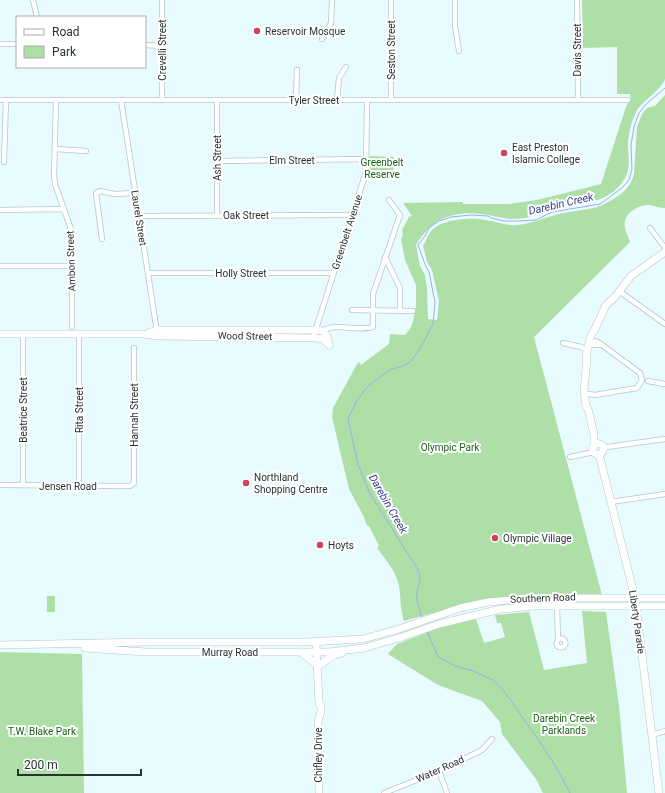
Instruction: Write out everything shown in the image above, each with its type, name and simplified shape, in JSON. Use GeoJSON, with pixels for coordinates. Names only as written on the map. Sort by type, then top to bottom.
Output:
{"type":"FeatureCollection","features":[{"type":"Feature","properties":{"kind":"main road","name":"Liberty Parade"},"geometry":{"type":"LineString","coordinates":[[659,793],[635,598],[588,409],[586,407],[586,356],[592,332],[594,331],[605,308],[633,274],[665,252]]}},
{"type":"Feature","properties":{"kind":"main road","name":"Wood Street"},"geometry":{"type":"LineString","coordinates":[[0,334],[144,334],[157,333],[292,329],[319,330],[327,336],[328,345],[323,339],[315,338],[157,333]]}},
{"type":"Feature","properties":{"kind":"main road"},"geometry":{"type":"LineString","coordinates":[[292,329],[292,333],[296,337]]}},
{"type":"Feature","properties":{"kind":"main road"},"geometry":{"type":"LineString","coordinates":[[315,338],[319,330]]}},
{"type":"Feature","properties":{"kind":"main road","name":"Southern Road"},"geometry":{"type":"LineString","coordinates":[[423,620],[460,608],[509,599],[665,598]]}},
{"type":"Feature","properties":{"kind":"main road","name":"Southern Road"},"geometry":{"type":"LineString","coordinates":[[426,628],[501,609],[557,606],[665,606]]}},
{"type":"Feature","properties":{"kind":"main road","name":"Murray Road"},"geometry":{"type":"LineString","coordinates":[[31,646],[146,642],[316,642],[363,639],[399,629],[423,620]]}},
{"type":"Feature","properties":{"kind":"main road","name":"Murray Road"},"geometry":{"type":"LineString","coordinates":[[0,645],[146,652],[317,652],[364,648],[426,628]]}},
{"type":"Feature","properties":{"kind":"main road"},"geometry":{"type":"LineString","coordinates":[[399,629],[402,637]]}},
{"type":"Feature","properties":{"kind":"main road"},"geometry":{"type":"LineString","coordinates":[[146,642],[146,652]]}},
{"type":"Feature","properties":{"kind":"main road","name":"Chifley Drive"},"geometry":{"type":"LineString","coordinates":[[316,642],[319,703],[321,706],[319,716],[318,793]]}},
{"type":"Feature","properties":{"kind":"main road"},"geometry":{"type":"LineString","coordinates":[[301,652],[318,666],[334,655],[350,649]]}},
{"type":"Feature","properties":{"kind":"street"},"geometry":{"type":"LineString","coordinates":[[34,0],[37,16]]}},
{"type":"Feature","properties":{"kind":"street","name":"Crevelli Street"},"geometry":{"type":"LineString","coordinates":[[162,0],[162,100]]}},
{"type":"Feature","properties":{"kind":"street"},"geometry":{"type":"LineString","coordinates":[[322,39],[331,23],[332,0]]}},
{"type":"Feature","properties":{"kind":"street","name":"Seston Street"},"geometry":{"type":"LineString","coordinates":[[391,0],[391,100]]}},
{"type":"Feature","properties":{"kind":"street"},"geometry":{"type":"LineString","coordinates":[[455,0],[455,26],[459,51]]}},
{"type":"Feature","properties":{"kind":"street","name":"Davis Street"},"geometry":{"type":"LineString","coordinates":[[577,0],[578,100]]}},
{"type":"Feature","properties":{"kind":"street"},"geometry":{"type":"LineString","coordinates":[[0,44],[16,44]]}},
{"type":"Feature","properties":{"kind":"street"},"geometry":{"type":"LineString","coordinates":[[146,46],[162,46]]}},
{"type":"Feature","properties":{"kind":"street"},"geometry":{"type":"LineString","coordinates":[[338,100],[339,78],[346,67]]}},
{"type":"Feature","properties":{"kind":"street"},"geometry":{"type":"LineString","coordinates":[[296,70],[296,100]]}},
{"type":"Feature","properties":{"kind":"street","name":"Tyler Street"},"geometry":{"type":"LineString","coordinates":[[0,100],[628,100]]}},
{"type":"Feature","properties":{"kind":"street"},"geometry":{"type":"LineString","coordinates":[[4,162],[6,100]]}},
{"type":"Feature","properties":{"kind":"street","name":"Ambon Street"},"geometry":{"type":"LineString","coordinates":[[56,100],[54,176],[72,232],[72,327]]}},
{"type":"Feature","properties":{"kind":"street","name":"Laurel Street"},"geometry":{"type":"LineString","coordinates":[[120,100],[157,333]]}},
{"type":"Feature","properties":{"kind":"street","name":"Ash Street"},"geometry":{"type":"LineString","coordinates":[[217,100],[217,215]]}},
{"type":"Feature","properties":{"kind":"street","name":"Greenbelt Avenue"},"geometry":{"type":"LineString","coordinates":[[319,330],[334,273],[366,172],[367,100]]}},
{"type":"Feature","properties":{"kind":"street"},"geometry":{"type":"LineString","coordinates":[[55,149],[86,151]]}},
{"type":"Feature","properties":{"kind":"street","name":"Elm Street"},"geometry":{"type":"LineString","coordinates":[[217,160],[366,160]]}},
{"type":"Feature","properties":{"kind":"street"},"geometry":{"type":"LineString","coordinates":[[102,238],[96,193],[100,190],[115,194],[135,193]]}},
{"type":"Feature","properties":{"kind":"street"},"geometry":{"type":"LineString","coordinates":[[373,311],[373,294],[400,215],[389,200]]}},
{"type":"Feature","properties":{"kind":"street"},"geometry":{"type":"LineString","coordinates":[[0,210],[64,210]]}},
{"type":"Feature","properties":{"kind":"street","name":"Oak Street"},"geometry":{"type":"LineString","coordinates":[[138,216],[353,216]]}},
{"type":"Feature","properties":{"kind":"street"},"geometry":{"type":"LineString","coordinates":[[650,228],[665,248]]}},
{"type":"Feature","properties":{"kind":"street"},"geometry":{"type":"LineString","coordinates":[[385,257],[400,288],[400,311]]}},
{"type":"Feature","properties":{"kind":"street"},"geometry":{"type":"LineString","coordinates":[[0,266],[72,266]]}},
{"type":"Feature","properties":{"kind":"street","name":"Holly Street"},"geometry":{"type":"LineString","coordinates":[[148,273],[334,273]]}},
{"type":"Feature","properties":{"kind":"street"},"geometry":{"type":"LineString","coordinates":[[619,291],[665,324]]}},
{"type":"Feature","properties":{"kind":"street"},"geometry":{"type":"LineString","coordinates":[[352,310],[413,311]]}},
{"type":"Feature","properties":{"kind":"street","name":"Wood Street"},"geometry":{"type":"LineString","coordinates":[[319,330],[330,328],[373,327],[373,311]]}},
{"type":"Feature","properties":{"kind":"street","name":"Beatrice Street"},"geometry":{"type":"LineString","coordinates":[[23,334],[23,485]]}},
{"type":"Feature","properties":{"kind":"street","name":"Rita Street"},"geometry":{"type":"LineString","coordinates":[[79,334],[80,486]]}},
{"type":"Feature","properties":{"kind":"street"},"geometry":{"type":"LineString","coordinates":[[563,343],[589,346],[598,342],[640,373],[642,380],[637,388],[587,395]]}},
{"type":"Feature","properties":{"kind":"street","name":"Hannah Street"},"geometry":{"type":"LineString","coordinates":[[134,348],[134,483]]}},
{"type":"Feature","properties":{"kind":"street"},"geometry":{"type":"LineString","coordinates":[[648,382],[665,384]]}},
{"type":"Feature","properties":{"kind":"street"},"geometry":{"type":"LineString","coordinates":[[570,456],[598,449],[665,439]]}},
{"type":"Feature","properties":{"kind":"street","name":"Jensen Road"},"geometry":{"type":"LineString","coordinates":[[0,485],[130,486],[134,483]]}},
{"type":"Feature","properties":{"kind":"street"},"geometry":{"type":"LineString","coordinates":[[611,502],[665,494]]}},
{"type":"Feature","properties":{"kind":"street"},"geometry":{"type":"LineString","coordinates":[[557,606],[558,640]]}},
{"type":"Feature","properties":{"kind":"street"},"geometry":{"type":"LineString","coordinates":[[652,734],[665,731]]}},
{"type":"Feature","properties":{"kind":"street","name":"Water Road"},"geometry":{"type":"LineString","coordinates":[[384,793],[438,771],[482,750],[492,739]]}},
{"type":"Feature","properties":{"kind":"street"},"geometry":{"type":"LineString","coordinates":[[438,771],[448,793]]}},
{"type":"Feature","properties":{"kind":"green space","name":"Olympic Park"},"geometry":{"type":"Polygon","coordinates":[[[582,0],[665,0],[665,79],[660,87],[637,110],[632,122],[628,142],[629,166],[625,178],[618,188],[609,195],[600,199],[580,204],[547,209],[530,217],[508,219],[471,213],[452,215],[444,218],[429,228],[416,245],[420,266],[425,275],[428,319],[437,320],[439,301],[432,270],[427,262],[423,246],[432,230],[443,223],[465,219],[479,219],[508,225],[531,223],[558,214],[597,207],[613,199],[627,188],[634,174],[637,127],[642,114],[647,108],[655,106],[665,95],[665,208],[646,205],[631,211],[626,217],[625,221],[626,232],[630,242],[534,337],[602,595],[455,607],[404,621],[396,575],[377,548],[379,546],[369,526],[367,526],[364,517],[349,489],[332,417],[333,408],[357,364],[359,362],[361,365],[389,344],[390,334],[405,335],[413,323],[416,308],[416,285],[405,260],[401,239],[403,235],[402,230],[409,217],[412,216],[403,203],[463,202],[463,204],[509,204],[537,200],[601,184],[627,104],[631,100],[630,94],[617,94],[617,47],[583,48],[582,0]]]}},
{"type":"Feature","properties":{"kind":"green space","name":"Greenbelt Reserve"},"geometry":{"type":"Polygon","coordinates":[[[370,156],[394,157],[393,179],[370,179],[370,156]]]}},
{"type":"Feature","properties":{"kind":"green space"},"geometry":{"type":"Polygon","coordinates":[[[47,596],[55,596],[55,612],[47,612],[47,596]]]}},
{"type":"Feature","properties":{"kind":"green space","name":"Darebin Creek Parklands"},"geometry":{"type":"Polygon","coordinates":[[[582,611],[606,612],[619,706],[627,793],[543,793],[536,779],[502,734],[500,722],[482,701],[438,685],[388,654],[397,644],[442,627],[476,619],[484,643],[505,637],[501,623],[497,623],[495,615],[529,612],[544,670],[587,663],[582,611]]]}},
{"type":"Feature","properties":{"kind":"green space","name":"T.W. Blake Park"},"geometry":{"type":"Polygon","coordinates":[[[0,652],[82,654],[84,793],[0,793],[0,652]]]}},
{"type":"Feature","properties":{"kind":"waterway","name":"Darebin Creek"},"geometry":{"type":"LineString","coordinates":[[422,618],[417,599],[420,580],[418,570],[369,492],[358,464],[348,419],[356,402],[367,387],[389,370],[403,366],[410,362],[420,349],[433,324],[435,302],[429,272],[418,245],[429,228],[439,221],[451,217],[471,215],[488,216],[504,221],[536,220],[552,212],[600,204],[622,188],[629,180],[632,169],[631,145],[634,127],[639,113],[647,103],[665,88]]}},
{"type":"Feature","properties":{"kind":"waterway","name":"Darebin Creek"},"geometry":{"type":"LineString","coordinates":[[427,631],[438,657],[453,665],[473,671],[493,680],[503,690],[538,739],[556,767],[570,793]]}},
{"type":"Feature","properties":{"kind":"place","name":"Reservoir Mosque"},"geometry":{"type":"Point","coordinates":[257,31]}},
{"type":"Feature","properties":{"kind":"place","name":"East Preston Islamic College"},"geometry":{"type":"Point","coordinates":[504,153]}},
{"type":"Feature","properties":{"kind":"place","name":"Northland Shopping Centre"},"geometry":{"type":"Point","coordinates":[246,483]}},
{"type":"Feature","properties":{"kind":"place","name":"Olympic Village"},"geometry":{"type":"Point","coordinates":[495,538]}},
{"type":"Feature","properties":{"kind":"place","name":"Hoyts"},"geometry":{"type":"Point","coordinates":[320,545]}}]}
